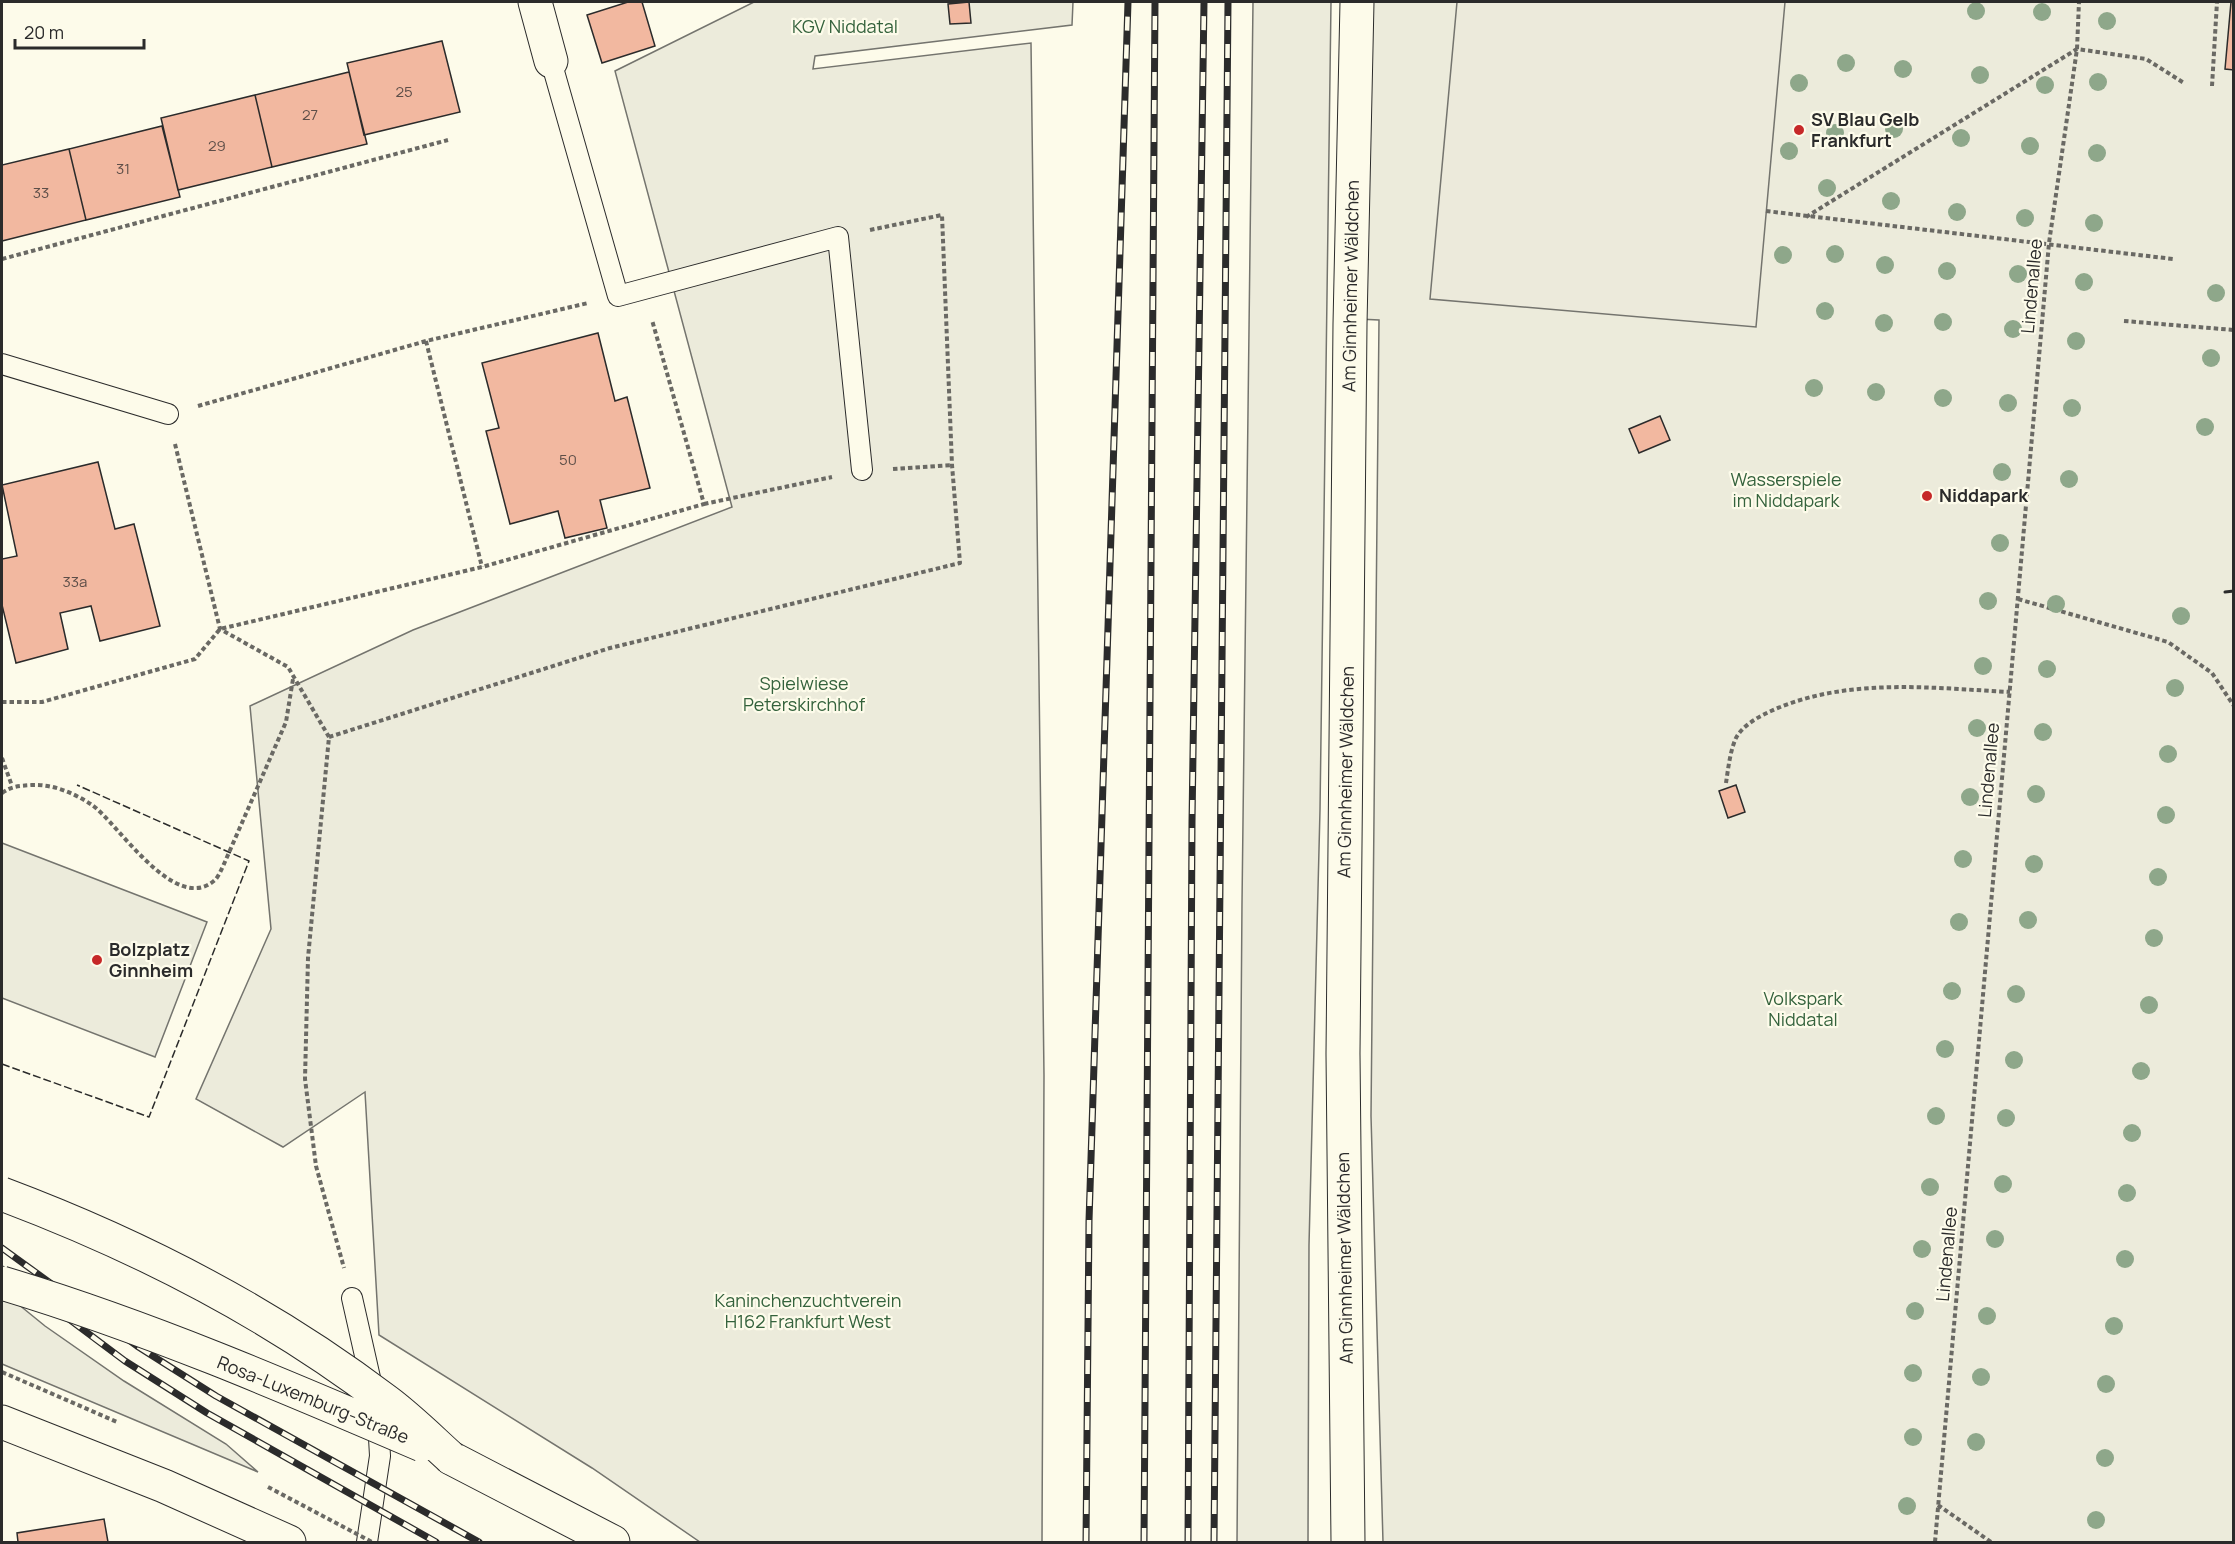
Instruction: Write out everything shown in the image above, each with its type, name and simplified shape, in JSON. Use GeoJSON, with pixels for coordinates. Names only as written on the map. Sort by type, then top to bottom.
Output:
{"type":"FeatureCollection","features":[{"type":"Feature","properties":{"kind":"main road"},"geometry":{"type":"LineString","coordinates":[[535,2],[550,61]]}},
{"type":"Feature","properties":{"kind":"main road","name":"Am Ginnheimer Wäldchen"},"geometry":{"type":"LineString","coordinates":[[1348,1542],[1343,1054],[1351,242],[1357,2]]}},
{"type":"Feature","properties":{"kind":"main road"},"geometry":{"type":"LineString","coordinates":[[2,1194],[78,1223],[166,1265],[250,1310],[319,1353],[387,1402],[452,1458]]}},
{"type":"Feature","properties":{"kind":"main road","name":"Rosa-Luxemburg-Straße"},"geometry":{"type":"LineString","coordinates":[[2,1283],[56,1299],[203,1355],[452,1458],[613,1542]]}},
{"type":"Feature","properties":{"kind":"main road"},"geometry":{"type":"LineString","coordinates":[[2,1422],[165,1485],[289,1542]]}},
{"type":"Feature","properties":{"kind":"lane"},"geometry":{"type":"LineString","coordinates":[[550,61],[618,296],[838,237],[862,470]]}},
{"type":"Feature","properties":{"kind":"lane"},"geometry":{"type":"LineString","coordinates":[[2,364],[168,414]]}},
{"type":"Feature","properties":{"kind":"lane"},"geometry":{"type":"LineString","coordinates":[[352,1298],[378,1417],[380,1456],[367,1542]]}},
{"type":"Feature","properties":{"kind":"path","name":"Lindenallee"},"geometry":{"type":"LineString","coordinates":[[1935,1542],[2049,243],[2077,49],[2079,2]]}},
{"type":"Feature","properties":{"kind":"path"},"geometry":{"type":"LineString","coordinates":[[2212,86],[2217,2]]}},
{"type":"Feature","properties":{"kind":"path"},"geometry":{"type":"LineString","coordinates":[[1806,217],[2077,49],[2146,60],[2184,83]]}},
{"type":"Feature","properties":{"kind":"path"},"geometry":{"type":"LineString","coordinates":[[2,259],[448,140]]}},
{"type":"Feature","properties":{"kind":"path"},"geometry":{"type":"LineString","coordinates":[[1766,211],[2173,259]]}},
{"type":"Feature","properties":{"kind":"path"},"geometry":{"type":"LineString","coordinates":[[329,737],[610,648],[960,563],[952,465],[942,215],[838,237]]}},
{"type":"Feature","properties":{"kind":"path"},"geometry":{"type":"LineString","coordinates":[[643,290],[704,504]]}},
{"type":"Feature","properties":{"kind":"path"},"geometry":{"type":"LineString","coordinates":[[352,1298],[316,1166],[305,1079],[309,958],[329,737],[288,667],[220,629],[168,414],[426,341],[618,296]]}},
{"type":"Feature","properties":{"kind":"path"},"geometry":{"type":"LineString","coordinates":[[2124,321],[2234,330]]}},
{"type":"Feature","properties":{"kind":"path"},"geometry":{"type":"LineString","coordinates":[[426,341],[482,567]]}},
{"type":"Feature","properties":{"kind":"path"},"geometry":{"type":"LineString","coordinates":[[2,702],[42,702],[195,659],[220,629],[482,567],[704,504],[862,470],[952,465]]}},
{"type":"Feature","properties":{"kind":"path"},"geometry":{"type":"LineString","coordinates":[[2018,599],[2168,642],[2212,673],[2234,706]]}},
{"type":"Feature","properties":{"kind":"path"},"geometry":{"type":"LineString","coordinates":[[2,793],[12,786],[40,785],[66,790],[93,805],[144,861],[165,877],[190,886],[201,886],[215,880],[266,771],[286,722],[293,677]]}},
{"type":"Feature","properties":{"kind":"path"},"geometry":{"type":"LineString","coordinates":[[1726,783],[1736,738],[1753,720],[1798,699],[1852,689],[1905,686],[2010,692]]}},
{"type":"Feature","properties":{"kind":"path"},"geometry":{"type":"LineString","coordinates":[[2,758],[12,786]]}},
{"type":"Feature","properties":{"kind":"path"},"geometry":{"type":"LineString","coordinates":[[268,1486],[372,1542]]}},
{"type":"Feature","properties":{"kind":"path"},"geometry":{"type":"LineString","coordinates":[[1938,1505],[1991,1542]]}},
{"type":"Feature","properties":{"kind":"green space"},"geometry":{"type":"Polygon","coordinates":[[[754,2],[1073,2],[1072,25],[815,56],[813,69],[1031,43],[1044,1075],[1042,1542],[700,1542],[592,1468],[379,1335],[365,1092],[283,1147],[196,1099],[271,929],[250,706],[413,630],[732,507],[615,71],[754,2]]]}},
{"type":"Feature","properties":{"kind":"green space"},"geometry":{"type":"Polygon","coordinates":[[[1253,2],[1331,2],[1320,810],[1309,1245],[1308,1542],[1237,1542],[1253,2]]]}},
{"type":"Feature","properties":{"kind":"green space","name":"Volkspark Niddatal"},"geometry":{"type":"Polygon","coordinates":[[[1369,2],[2233,2],[2233,1542],[1383,1542],[1371,1116],[1379,320],[1358,319],[1369,2]]]}},
{"type":"Feature","properties":{"kind":"green space","name":"Bolzplatz Ginnheim"},"geometry":{"type":"Polygon","coordinates":[[[2,843],[207,922],[155,1057],[2,998],[2,843]]]}},
{"type":"Feature","properties":{"kind":"green space"},"geometry":{"type":"Polygon","coordinates":[[[2,1291],[45,1326],[124,1381],[226,1444],[258,1472],[2,1364],[2,1291]]]}},
{"type":"Feature","properties":{"kind":"shaded area"},"geometry":{"type":"Polygon","coordinates":[[[1457,2],[1785,2],[1756,327],[1430,299],[1457,2]]]}},
{"type":"Feature","properties":{"kind":"building"},"geometry":{"type":"Polygon","coordinates":[[[628,2],[642,2],[655,46],[602,63],[587,15],[628,2]]]}},
{"type":"Feature","properties":{"kind":"building"},"geometry":{"type":"Polygon","coordinates":[[[969,2],[971,23],[950,24],[948,4],[969,2]]]}},
{"type":"Feature","properties":{"kind":"building"},"geometry":{"type":"Polygon","coordinates":[[[2231,2],[2234,2],[2234,70],[2225,69],[2231,2]]]}},
{"type":"Feature","properties":{"kind":"building"},"geometry":{"type":"Polygon","coordinates":[[[442,41],[460,112],[364,135],[347,63],[442,41]]]}},
{"type":"Feature","properties":{"kind":"building"},"geometry":{"type":"Polygon","coordinates":[[[349,72],[367,144],[272,167],[255,95],[349,72]]]}},
{"type":"Feature","properties":{"kind":"building"},"geometry":{"type":"Polygon","coordinates":[[[255,95],[272,167],[178,190],[161,118],[255,95]]]}},
{"type":"Feature","properties":{"kind":"building"},"geometry":{"type":"Polygon","coordinates":[[[162,126],[180,197],[86,220],[69,149],[162,126]]]}},
{"type":"Feature","properties":{"kind":"building"},"geometry":{"type":"Polygon","coordinates":[[[69,149],[86,220],[2,241],[2,165],[69,149]]]}},
{"type":"Feature","properties":{"kind":"building"},"geometry":{"type":"Polygon","coordinates":[[[598,333],[615,401],[627,397],[650,488],[600,500],[607,528],[565,538],[558,511],[510,524],[486,431],[499,428],[482,363],[598,333]]]}},
{"type":"Feature","properties":{"kind":"building"},"geometry":{"type":"Polygon","coordinates":[[[1660,416],[1670,440],[1639,453],[1629,429],[1660,416]]]}},
{"type":"Feature","properties":{"kind":"building"},"geometry":{"type":"Polygon","coordinates":[[[98,462],[115,529],[134,524],[160,626],[100,641],[91,606],[60,613],[68,649],[16,663],[2,605],[2,559],[17,556],[2,485],[98,462]]]}},
{"type":"Feature","properties":{"kind":"building"},"geometry":{"type":"Polygon","coordinates":[[[1736,785],[1745,812],[1728,818],[1719,791],[1736,785]]]}},
{"type":"Feature","properties":{"kind":"building"},"geometry":{"type":"Polygon","coordinates":[[[104,1519],[108,1542],[18,1542],[17,1533],[104,1519]]]}},
{"type":"Feature","properties":{"kind":"railway"},"geometry":{"type":"LineString","coordinates":[[1086,1542],[1089,1221],[1128,2]]}},
{"type":"Feature","properties":{"kind":"railway"},"geometry":{"type":"LineString","coordinates":[[1144,1542],[1155,2]]}},
{"type":"Feature","properties":{"kind":"railway"},"geometry":{"type":"LineString","coordinates":[[1188,1542],[1192,822],[1204,2]]}},
{"type":"Feature","properties":{"kind":"railway"},"geometry":{"type":"LineString","coordinates":[[1214,1542],[1228,2]]}},
{"type":"Feature","properties":{"kind":"railway"},"geometry":{"type":"LineString","coordinates":[[2,1248],[137,1346],[216,1396],[479,1542]]}},
{"type":"Feature","properties":{"kind":"railway"},"geometry":{"type":"LineString","coordinates":[[2,1269],[125,1361],[207,1413],[436,1542]]}},
{"type":"Feature","properties":{"kind":"fence"},"geometry":{"type":"LineString","coordinates":[[2,1064],[149,1117],[249,861],[77,785]]}},
{"type":"Feature","properties":{"kind":"wall"},"geometry":{"type":"LineString","coordinates":[[2225,592],[2234,591]]}},
{"type":"Feature","properties":{"kind":"place","name":"SV Blau Gelb Frankfurt"},"geometry":{"type":"Point","coordinates":[1799,130]}},
{"type":"Feature","properties":{"kind":"place","name":"Niddapark"},"geometry":{"type":"Point","coordinates":[1927,496]}},
{"type":"Feature","properties":{"kind":"place","name":"Bolzplatz Ginnheim"},"geometry":{"type":"Point","coordinates":[97,960]}},
{"type":"Feature","properties":{"kind":"park label","name":"KGV Niddatal"},"geometry":{"type":"Point","coordinates":[845,27]}},
{"type":"Feature","properties":{"kind":"park label","name":"Wasserspiele im Niddapark"},"geometry":{"type":"Point","coordinates":[1786,490]}},
{"type":"Feature","properties":{"kind":"park label","name":"Spielwiese Peterskirchhof"},"geometry":{"type":"Point","coordinates":[804,694]}},
{"type":"Feature","properties":{"kind":"park label","name":"Kaninchenzuchtverein H162 Frankfurt West"},"geometry":{"type":"Point","coordinates":[808,1311]}}]}
